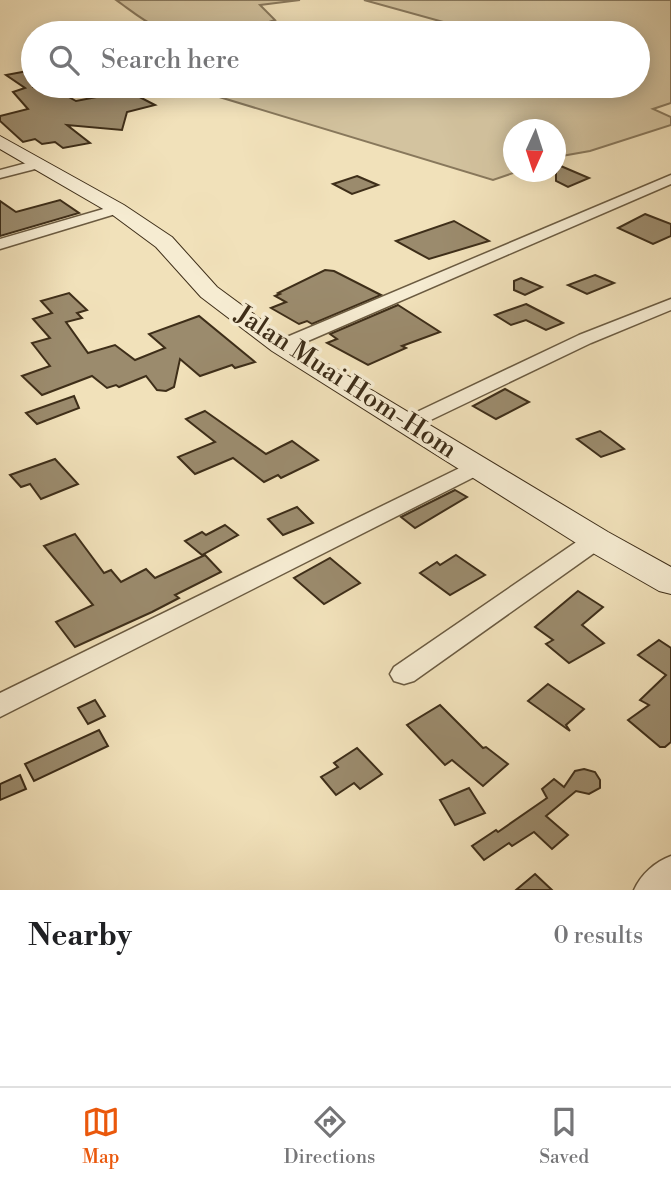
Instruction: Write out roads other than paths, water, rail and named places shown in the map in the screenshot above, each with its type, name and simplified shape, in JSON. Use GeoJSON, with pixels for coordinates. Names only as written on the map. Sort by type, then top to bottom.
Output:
{"type":"FeatureCollection","features":[{"type":"Feature","properties":{"kind":"street","name":"Jalan Muai Hom-Hom"},"geometry":{"type":"LineString","coordinates":[[0,141],[117,209],[164,242],[209,292],[281,346],[596,540],[671,582]]}},
{"type":"Feature","properties":{"kind":"street"},"geometry":{"type":"LineString","coordinates":[[0,174],[38,164]]}},
{"type":"Feature","properties":{"kind":"street"},"geometry":{"type":"LineString","coordinates":[[281,346],[671,179]]}},
{"type":"Feature","properties":{"kind":"street"},"geometry":{"type":"LineString","coordinates":[[0,244],[117,209]]}},
{"type":"Feature","properties":{"kind":"street"},"geometry":{"type":"LineString","coordinates":[[407,424],[585,339],[671,304]]}},
{"type":"Feature","properties":{"kind":"street"},"geometry":{"type":"LineString","coordinates":[[0,706],[478,466]]}},
{"type":"Feature","properties":{"kind":"street"},"geometry":{"type":"LineString","coordinates":[[404,674],[596,540]]}},
{"type":"Feature","properties":{"kind":"street"},"geometry":{"type":"LineString","coordinates":[[651,890],[671,872]]}}]}
